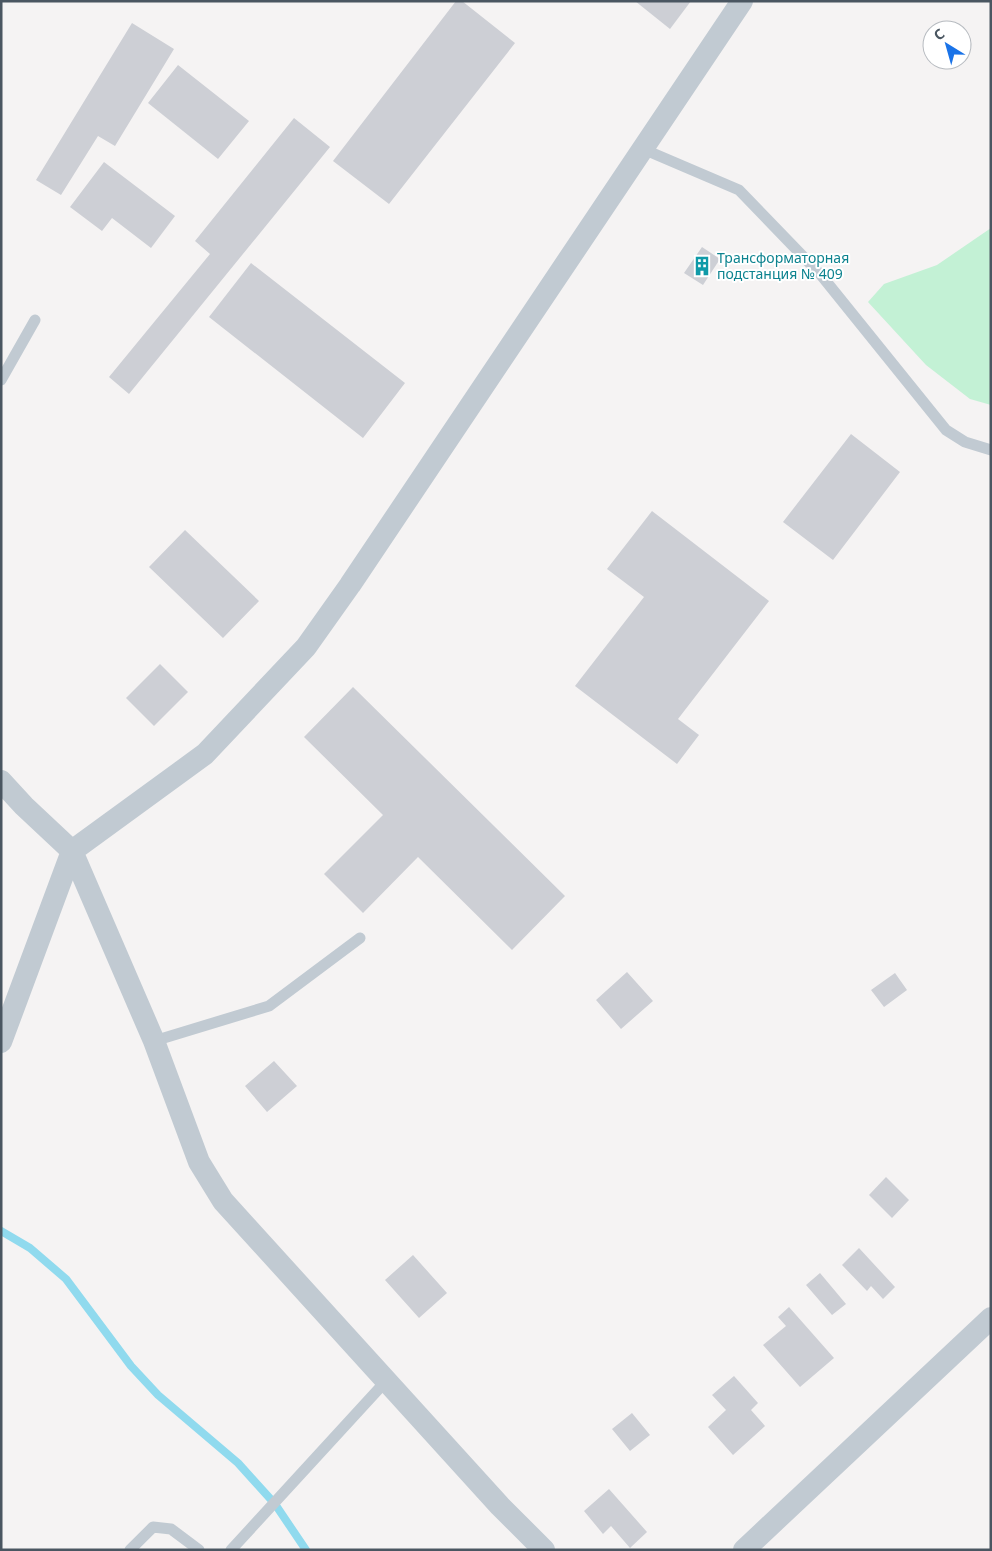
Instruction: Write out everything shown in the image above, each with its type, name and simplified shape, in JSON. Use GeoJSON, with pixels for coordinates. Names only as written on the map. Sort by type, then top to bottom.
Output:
{"type":"FeatureCollection","features":[{"type":"Feature","properties":{"kind":"street"},"geometry":{"type":"LineString","coordinates":[[1,1042],[72,851],[205,754],[306,647],[350,586],[742,1]]}},
{"type":"Feature","properties":{"kind":"street"},"geometry":{"type":"LineString","coordinates":[[1,781],[24,806],[72,851],[154,1041],[199,1162],[223,1201],[500,1506],[544,1550]]}},
{"type":"Feature","properties":{"kind":"street"},"geometry":{"type":"LineString","coordinates":[[744,1550],[991,1318]]}},
{"type":"Feature","properties":{"kind":"lane"},"geometry":{"type":"LineString","coordinates":[[643,149],[739,190],[821,275],[946,430],[965,442],[991,450]]}},
{"type":"Feature","properties":{"kind":"lane"},"geometry":{"type":"LineString","coordinates":[[1,380],[35,320]]}},
{"type":"Feature","properties":{"kind":"lane"},"geometry":{"type":"LineString","coordinates":[[154,1041],[269,1006],[360,938]]}},
{"type":"Feature","properties":{"kind":"lane"},"geometry":{"type":"LineString","coordinates":[[231,1550],[386,1382]]}},
{"type":"Feature","properties":{"kind":"lane"},"geometry":{"type":"LineString","coordinates":[[130,1550],[153,1527],[172,1529],[199,1550]]}},
{"type":"Feature","properties":{"kind":"green space"},"geometry":{"type":"Polygon","coordinates":[[[991,228],[991,405],[970,399],[926,365],[868,302],[884,284],[937,265],[991,228]]]}},
{"type":"Feature","properties":{"kind":"building"},"geometry":{"type":"Polygon","coordinates":[[[456,1],[462,1],[515,43],[389,204],[333,161],[456,1]]]}},
{"type":"Feature","properties":{"kind":"building"},"geometry":{"type":"Polygon","coordinates":[[[635,1],[691,1],[670,29],[635,1]]]}},
{"type":"Feature","properties":{"kind":"building"},"geometry":{"type":"Polygon","coordinates":[[[132,23],[174,49],[115,146],[98,136],[61,195],[36,180],[132,23]]]}},
{"type":"Feature","properties":{"kind":"building"},"geometry":{"type":"Polygon","coordinates":[[[178,65],[249,121],[218,159],[148,103],[178,65]]]}},
{"type":"Feature","properties":{"kind":"building"},"geometry":{"type":"Polygon","coordinates":[[[294,118],[330,147],[129,394],[109,377],[210,254],[195,241],[294,118]]]}},
{"type":"Feature","properties":{"kind":"building"},"geometry":{"type":"Polygon","coordinates":[[[104,162],[175,216],[151,248],[112,218],[102,231],[70,207],[104,162]]]}},
{"type":"Feature","properties":{"kind":"building","name":"Трансформаторная подстанция № 409"},"geometry":{"type":"Polygon","coordinates":[[[702,247],[720,259],[703,285],[684,273],[702,247]]]}},
{"type":"Feature","properties":{"kind":"building"},"geometry":{"type":"Polygon","coordinates":[[[251,263],[405,383],[363,438],[209,317],[251,263]]]}},
{"type":"Feature","properties":{"kind":"building"},"geometry":{"type":"Polygon","coordinates":[[[851,434],[900,472],[833,560],[783,522],[851,434]]]}},
{"type":"Feature","properties":{"kind":"building"},"geometry":{"type":"Polygon","coordinates":[[[652,511],[769,601],[678,719],[699,735],[677,764],[575,686],[644,597],[607,569],[652,511]]]}},
{"type":"Feature","properties":{"kind":"building"},"geometry":{"type":"Polygon","coordinates":[[[185,530],[259,601],[223,638],[149,567],[185,530]]]}},
{"type":"Feature","properties":{"kind":"building"},"geometry":{"type":"Polygon","coordinates":[[[160,664],[188,692],[154,726],[126,698],[160,664]]]}},
{"type":"Feature","properties":{"kind":"building"},"geometry":{"type":"Polygon","coordinates":[[[353,687],[565,896],[512,950],[418,857],[363,913],[324,874],[383,815],[304,737],[353,687]]]}},
{"type":"Feature","properties":{"kind":"building"},"geometry":{"type":"Polygon","coordinates":[[[627,972],[653,1001],[621,1029],[596,1000],[627,972]]]}},
{"type":"Feature","properties":{"kind":"building"},"geometry":{"type":"Polygon","coordinates":[[[895,973],[907,990],[884,1007],[871,990],[895,973]]]}},
{"type":"Feature","properties":{"kind":"building"},"geometry":{"type":"Polygon","coordinates":[[[274,1061],[297,1086],[267,1112],[245,1086],[274,1061]]]}},
{"type":"Feature","properties":{"kind":"building"},"geometry":{"type":"Polygon","coordinates":[[[886,1177],[909,1200],[892,1218],[869,1195],[886,1177]]]}},
{"type":"Feature","properties":{"kind":"building"},"geometry":{"type":"Polygon","coordinates":[[[859,1248],[895,1287],[883,1299],[871,1286],[867,1291],[842,1265],[859,1248]]]}},
{"type":"Feature","properties":{"kind":"building"},"geometry":{"type":"Polygon","coordinates":[[[413,1255],[447,1293],[419,1318],[385,1280],[413,1255]]]}},
{"type":"Feature","properties":{"kind":"building"},"geometry":{"type":"Polygon","coordinates":[[[820,1273],[846,1304],[832,1315],[806,1285],[820,1273]]]}},
{"type":"Feature","properties":{"kind":"building"},"geometry":{"type":"Polygon","coordinates":[[[789,1307],[834,1358],[800,1387],[763,1345],[786,1326],[778,1317],[789,1307]]]}},
{"type":"Feature","properties":{"kind":"building"},"geometry":{"type":"Polygon","coordinates":[[[734,1376],[758,1403],[751,1410],[765,1426],[733,1455],[708,1427],[726,1410],[712,1395],[734,1376]]]}},
{"type":"Feature","properties":{"kind":"building"},"geometry":{"type":"Polygon","coordinates":[[[632,1413],[650,1435],[630,1451],[612,1429],[632,1413]]]}},
{"type":"Feature","properties":{"kind":"building"},"geometry":{"type":"Polygon","coordinates":[[[609,1489],[647,1532],[630,1548],[611,1526],[603,1534],[584,1511],[609,1489]]]}},
{"type":"Feature","properties":{"kind":"waterway"},"geometry":{"type":"LineString","coordinates":[[1,1231],[30,1248],[66,1279],[131,1366],[158,1395],[238,1463],[275,1504],[306,1550]]}},
{"type":"Feature","properties":{"kind":"place","name":"Трансформаторная подстанция № 409"},"geometry":{"type":"Point","coordinates":[702,266]}}]}
